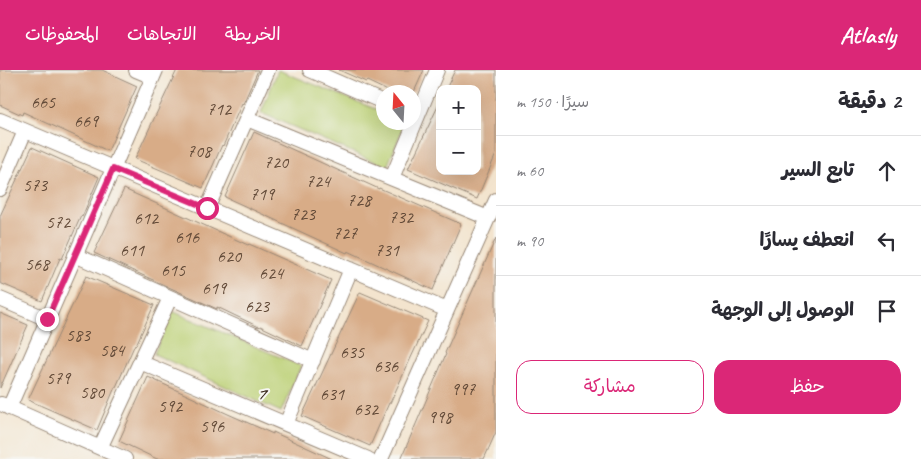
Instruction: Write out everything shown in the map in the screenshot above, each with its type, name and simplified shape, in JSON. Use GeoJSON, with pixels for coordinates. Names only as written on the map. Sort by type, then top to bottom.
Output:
{"type":"FeatureCollection","features":[{"type":"Feature","properties":{"kind":"street"},"geometry":{"type":"LineString","coordinates":[[125,459],[4,406],[47,319],[154,74],[136,70]]}},
{"type":"Feature","properties":{"kind":"street"},"geometry":{"type":"LineString","coordinates":[[207,208],[268,70]]}},
{"type":"Feature","properties":{"kind":"street"},"geometry":{"type":"LineString","coordinates":[[310,70],[376,99]]}},
{"type":"Feature","properties":{"kind":"street"},"geometry":{"type":"LineString","coordinates":[[421,105],[437,70]]}},
{"type":"Feature","properties":{"kind":"street"},"geometry":{"type":"LineString","coordinates":[[247,119],[488,218]]}},
{"type":"Feature","properties":{"kind":"street"},"geometry":{"type":"LineString","coordinates":[[0,120],[447,310]]}},
{"type":"Feature","properties":{"kind":"street"},"geometry":{"type":"LineString","coordinates":[[392,178],[411,130]]}},
{"type":"Feature","properties":{"kind":"street"},"geometry":{"type":"LineString","coordinates":[[0,189],[25,131]]}},
{"type":"Feature","properties":{"kind":"street"},"geometry":{"type":"LineString","coordinates":[[381,459],[496,200]]}},
{"type":"Feature","properties":{"kind":"street"},"geometry":{"type":"LineString","coordinates":[[75,255],[313,361]]}},
{"type":"Feature","properties":{"kind":"street"},"geometry":{"type":"LineString","coordinates":[[286,424],[351,270]]}},
{"type":"Feature","properties":{"kind":"street"},"geometry":{"type":"LineString","coordinates":[[0,298],[47,319]]}},
{"type":"Feature","properties":{"kind":"street"},"geometry":{"type":"LineString","coordinates":[[100,448],[170,298]]}},
{"type":"Feature","properties":{"kind":"street","name":"1"},"geometry":{"type":"LineString","coordinates":[[140,362],[368,459]]}},
{"type":"Feature","properties":{"kind":"green space"},"geometry":{"type":"Polygon","coordinates":[[[278,70],[376,109],[376,130],[402,130],[387,167],[261,113],[278,70]]]}},
{"type":"Feature","properties":{"kind":"green space"},"geometry":{"type":"Polygon","coordinates":[[[172,311],[301,366],[281,412],[154,354],[172,311]]]}},
{"type":"Feature","properties":{"kind":"building"},"geometry":{"type":"Polygon","coordinates":[[[0,70],[102,70],[137,86],[108,151],[23,112],[22,115],[0,105],[0,70]]]}},
{"type":"Feature","properties":{"kind":"building"},"geometry":{"type":"Polygon","coordinates":[[[177,70],[258,70],[203,188],[135,159],[177,70]]]}},
{"type":"Feature","properties":{"kind":"building"},"geometry":{"type":"Polygon","coordinates":[[[339,70],[424,70],[417,85],[376,85],[339,70]]]}},
{"type":"Feature","properties":{"kind":"building"},"geometry":{"type":"Polygon","coordinates":[[[455,70],[496,70],[496,154],[477,199],[408,169],[436,110],[436,175],[481,175],[481,85],[448,85],[455,70]]]}},
{"type":"Feature","properties":{"kind":"building"},"geometry":{"type":"Polygon","coordinates":[[[254,132],[461,224],[433,290],[225,197],[254,132]]]}},
{"type":"Feature","properties":{"kind":"building"},"geometry":{"type":"Polygon","coordinates":[[[32,147],[99,177],[62,259],[60,258],[42,301],[0,283],[0,216],[32,147]]]}},
{"type":"Feature","properties":{"kind":"building"},"geometry":{"type":"Polygon","coordinates":[[[124,189],[331,280],[302,346],[94,253],[124,189]]]}},
{"type":"Feature","properties":{"kind":"building"},"geometry":{"type":"Polygon","coordinates":[[[496,238],[496,432],[484,459],[401,459],[445,353],[496,238]]]}},
{"type":"Feature","properties":{"kind":"building"},"geometry":{"type":"Polygon","coordinates":[[[86,276],[154,305],[97,430],[28,400],[86,276]]]}},
{"type":"Feature","properties":{"kind":"building"},"geometry":{"type":"Polygon","coordinates":[[[360,292],[428,321],[370,446],[302,416],[360,292]]]}},
{"type":"Feature","properties":{"kind":"building"},"geometry":{"type":"Polygon","coordinates":[[[0,313],[28,325],[0,388],[0,313]]]}},
{"type":"Feature","properties":{"kind":"building"},"geometry":{"type":"Polygon","coordinates":[[[148,377],[332,459],[157,459],[119,441],[148,377]]]}},
{"type":"Feature","properties":{"kind":"route"},"geometry":{"type":"LineString","coordinates":[[47,319],[113,169],[207,208]]}}]}
